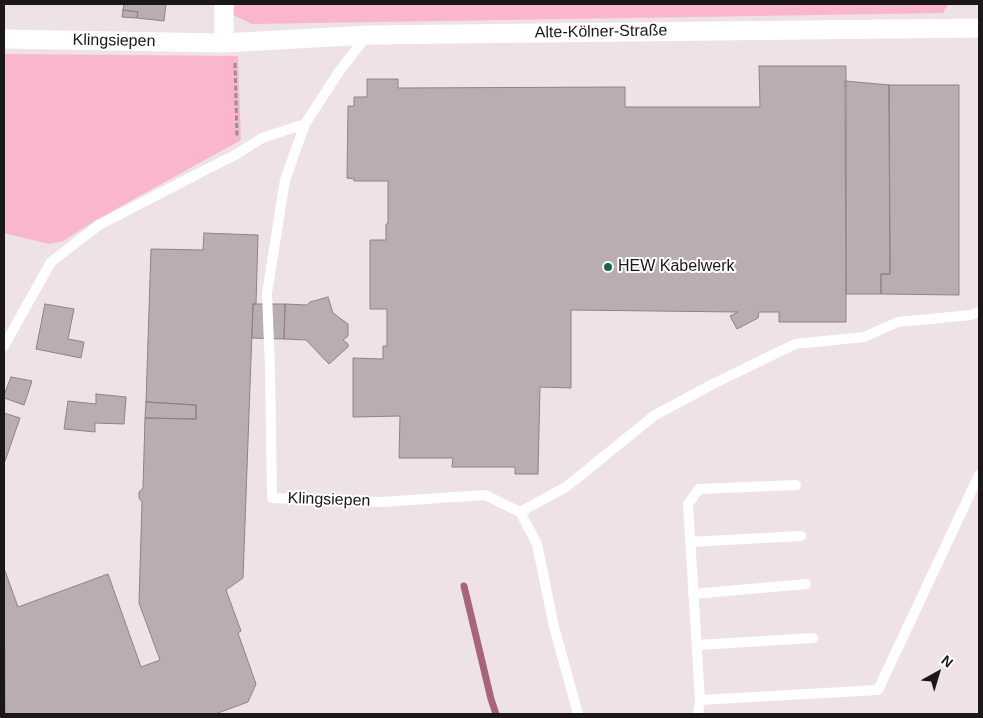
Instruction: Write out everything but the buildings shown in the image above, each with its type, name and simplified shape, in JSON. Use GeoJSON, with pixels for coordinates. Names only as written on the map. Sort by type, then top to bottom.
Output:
{"type":"FeatureCollection","features":[{"type":"Feature","properties":{"kind":"street"},"geometry":{"type":"LineString","coordinates":[[224,4],[229,43]]}},
{"type":"Feature","properties":{"kind":"street","name":"Alte-Kölner-Straße"},"geometry":{"type":"LineString","coordinates":[[229,43],[368,34],[979,28]]}},
{"type":"Feature","properties":{"kind":"street","name":"Klingsiepen"},"geometry":{"type":"LineString","coordinates":[[4,39],[229,43]]}},
{"type":"Feature","properties":{"kind":"lane","name":"Klingsiepen"},"geometry":{"type":"LineString","coordinates":[[368,34],[340,70],[305,124],[285,180],[267,293],[272,498],[380,502],[485,495],[520,512]]}},
{"type":"Feature","properties":{"kind":"lane"},"geometry":{"type":"LineString","coordinates":[[4,346],[51,262],[99,225],[237,154],[262,138],[305,124]]}},
{"type":"Feature","properties":{"kind":"lane"},"geometry":{"type":"LineString","coordinates":[[578,714],[554,627],[538,544],[520,512],[566,487],[655,415],[795,344],[864,337],[898,322],[971,315],[979,312]]}},
{"type":"Feature","properties":{"kind":"lane"},"geometry":{"type":"LineString","coordinates":[[700,700],[878,690],[979,475]]}},
{"type":"Feature","properties":{"kind":"lane"},"geometry":{"type":"LineString","coordinates":[[698,714],[700,700],[688,504],[699,489],[796,485]]}},
{"type":"Feature","properties":{"kind":"lane"},"geometry":{"type":"LineString","coordinates":[[690,542],[801,536]]}},
{"type":"Feature","properties":{"kind":"lane"},"geometry":{"type":"LineString","coordinates":[[693,594],[806,584]]}},
{"type":"Feature","properties":{"kind":"lane"},"geometry":{"type":"LineString","coordinates":[[697,645],[814,638]]}},
{"type":"Feature","properties":{"kind":"path"},"geometry":{"type":"LineString","coordinates":[[229,43],[237,154]]}},
{"type":"Feature","properties":{"kind":"shaded area"},"geometry":{"type":"Polygon","coordinates":[[[235,4],[948,4],[943,13],[252,24],[233,15],[235,4]]]}},
{"type":"Feature","properties":{"kind":"shaded area"},"geometry":{"type":"Polygon","coordinates":[[[4,54],[238,56],[241,140],[96,220],[63,241],[49,244],[4,233],[4,54]]]}},
{"type":"Feature","properties":{"kind":"waterway"},"geometry":{"type":"LineString","coordinates":[[464,586],[496,714]]}},
{"type":"Feature","properties":{"kind":"place","name":"HEW Kabelwerk"},"geometry":{"type":"Point","coordinates":[608,267]}}]}
